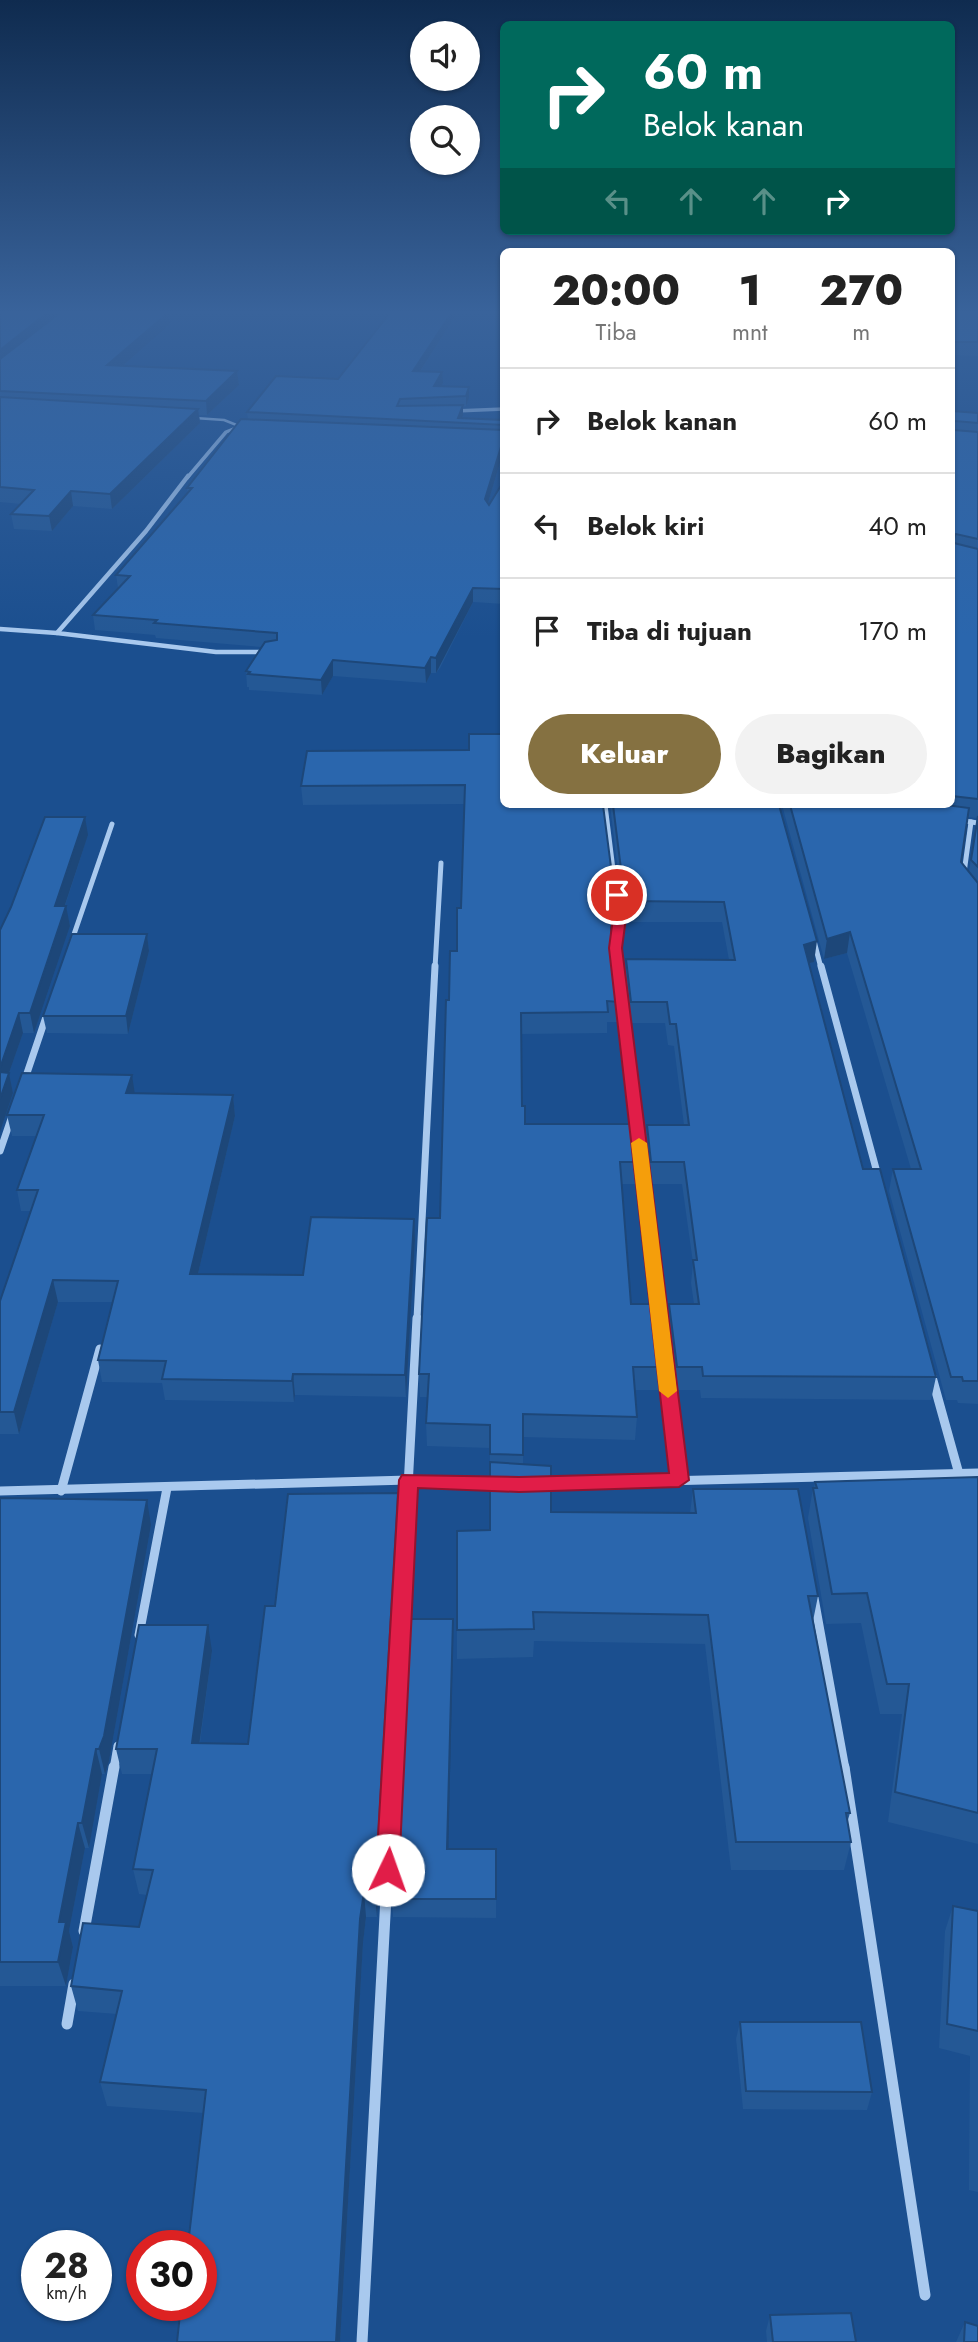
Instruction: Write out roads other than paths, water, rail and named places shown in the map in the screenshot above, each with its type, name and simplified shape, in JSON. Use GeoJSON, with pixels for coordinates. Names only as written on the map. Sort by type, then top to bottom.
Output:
{"type":"FeatureCollection","features":[{"type":"Feature","properties":{"kind":"street"},"geometry":{"type":"LineString","coordinates":[[57,633],[146,531],[209,450],[226,432],[239,426],[251,426]]}},
{"type":"Feature","properties":{"kind":"street"},"geometry":{"type":"LineString","coordinates":[[0,629],[216,652],[275,652]]}},
{"type":"Feature","properties":{"kind":"street"},"geometry":{"type":"LineString","coordinates":[[606,808],[619,918],[615,948],[679,1480]]}},
{"type":"Feature","properties":{"kind":"street"},"geometry":{"type":"LineString","coordinates":[[957,820],[975,822],[962,881]]}},
{"type":"Feature","properties":{"kind":"street"},"geometry":{"type":"LineString","coordinates":[[67,955],[111,824]]}},
{"type":"Feature","properties":{"kind":"street"},"geometry":{"type":"LineString","coordinates":[[362,2342],[441,863]]}},
{"type":"Feature","properties":{"kind":"street"},"geometry":{"type":"LineString","coordinates":[[810,925],[879,1180]]}},
{"type":"Feature","properties":{"kind":"street"},"geometry":{"type":"LineString","coordinates":[[22,1085],[49,1007]]}},
{"type":"Feature","properties":{"kind":"street"},"geometry":{"type":"LineString","coordinates":[[0,1151],[13,1112]]}},
{"type":"Feature","properties":{"kind":"street"},"geometry":{"type":"LineString","coordinates":[[61,1491],[100,1349]]}},
{"type":"Feature","properties":{"kind":"street"},"geometry":{"type":"LineString","coordinates":[[930,1367],[959,1474]]}},
{"type":"Feature","properties":{"kind":"street"},"geometry":{"type":"LineString","coordinates":[[532,1484],[978,1473]]}},
{"type":"Feature","properties":{"kind":"street"},"geometry":{"type":"LineString","coordinates":[[793,1476],[796,1490]]}},
{"type":"Feature","properties":{"kind":"street"},"geometry":{"type":"LineString","coordinates":[[0,1491],[408,1480],[505,1484]]}},
{"type":"Feature","properties":{"kind":"street"},"geometry":{"type":"LineString","coordinates":[[137,1648],[167,1488]]}},
{"type":"Feature","properties":{"kind":"street"},"geometry":{"type":"LineString","coordinates":[[812,1584],[860,1854],[925,2295]]}},
{"type":"Feature","properties":{"kind":"street"},"geometry":{"type":"LineString","coordinates":[[82,1944],[122,1729]]}},
{"type":"Feature","properties":{"kind":"street"},"geometry":{"type":"LineString","coordinates":[[67,2024],[77,1971]]}},
{"type":"Feature","properties":{"kind":"lane"},"geometry":{"type":"LineString","coordinates":[[206,418],[225,420],[239,426]]}}]}
